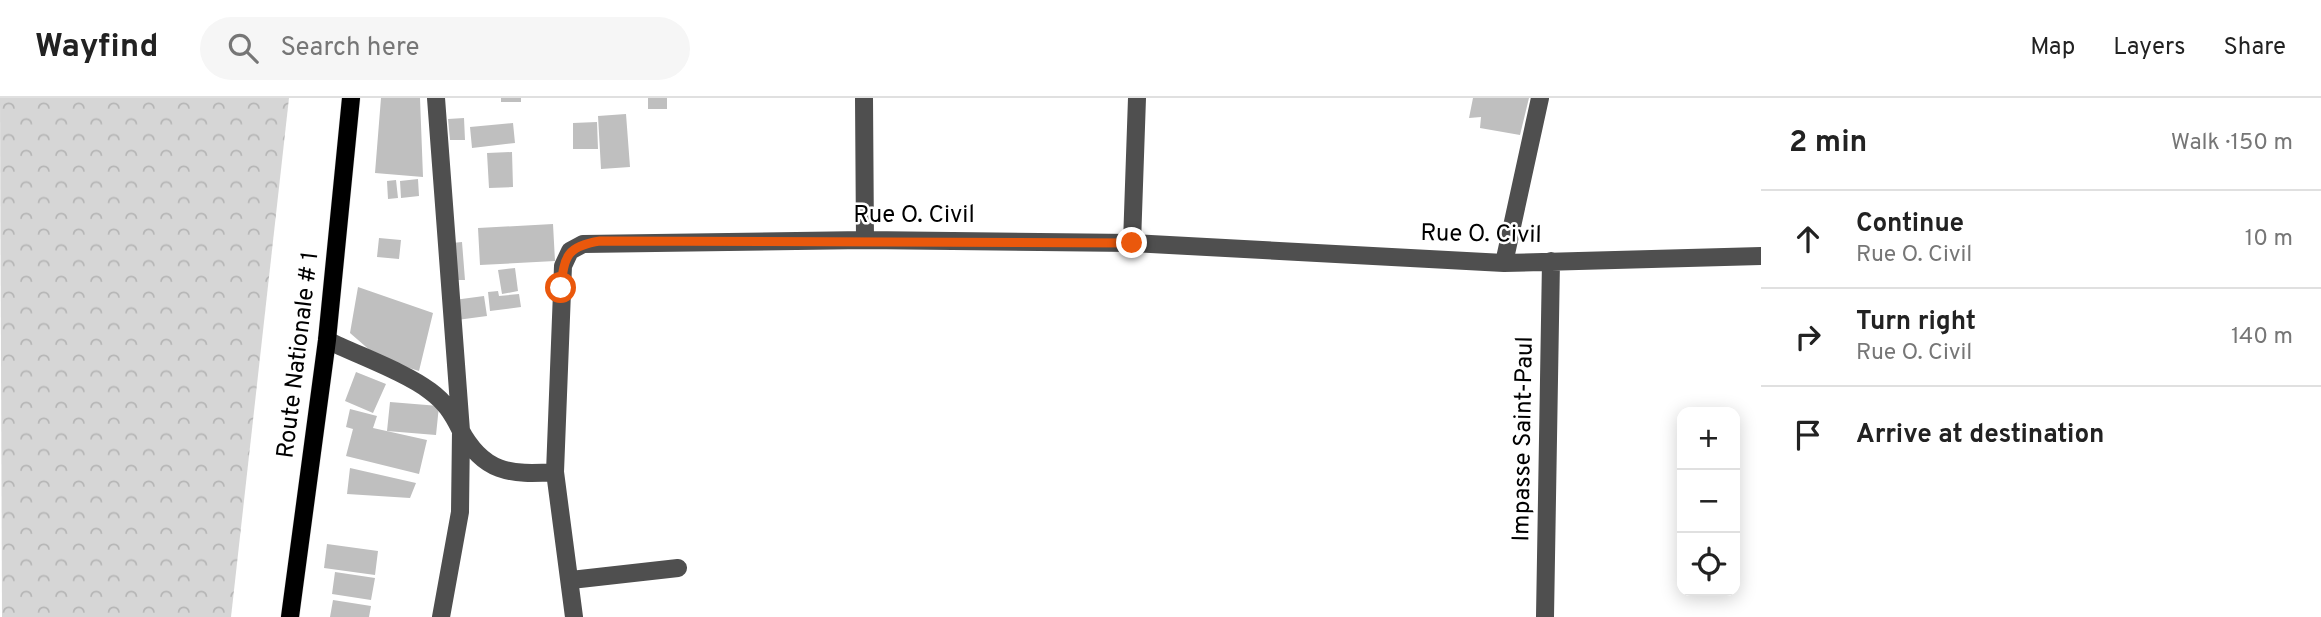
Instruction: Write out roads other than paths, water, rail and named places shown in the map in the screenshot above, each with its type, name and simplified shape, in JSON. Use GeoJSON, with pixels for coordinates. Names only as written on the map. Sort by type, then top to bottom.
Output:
{"type":"FeatureCollection","features":[{"type":"Feature","properties":{"kind":"main road","name":"Route Nationale # 1"},"geometry":{"type":"LineString","coordinates":[[290,617],[327,340],[351,98]]}},
{"type":"Feature","properties":{"kind":"street"},"geometry":{"type":"LineString","coordinates":[[436,98],[461,431],[460,512],[441,617]]}},
{"type":"Feature","properties":{"kind":"street"},"geometry":{"type":"LineString","coordinates":[[864,98],[865,240]]}},
{"type":"Feature","properties":{"kind":"street"},"geometry":{"type":"LineString","coordinates":[[1132,243],[1137,98]]}},
{"type":"Feature","properties":{"kind":"street"},"geometry":{"type":"LineString","coordinates":[[1504,263],[1540,98]]}},
{"type":"Feature","properties":{"kind":"street","name":"Rue O. Civil"},"geometry":{"type":"LineString","coordinates":[[555,472],[563,266],[570,251],[583,244],[600,241],[865,240],[1132,243],[1504,263],[1761,256]]}},
{"type":"Feature","properties":{"kind":"street","name":"Impasse Saint-Paul"},"geometry":{"type":"LineString","coordinates":[[1545,617],[1551,261]]}},
{"type":"Feature","properties":{"kind":"street"},"geometry":{"type":"LineString","coordinates":[[327,340],[429,390],[451,410],[461,431],[482,459],[514,475],[555,472],[574,617]]}},
{"type":"Feature","properties":{"kind":"street"},"geometry":{"type":"LineString","coordinates":[[571,580],[678,568]]}}]}
